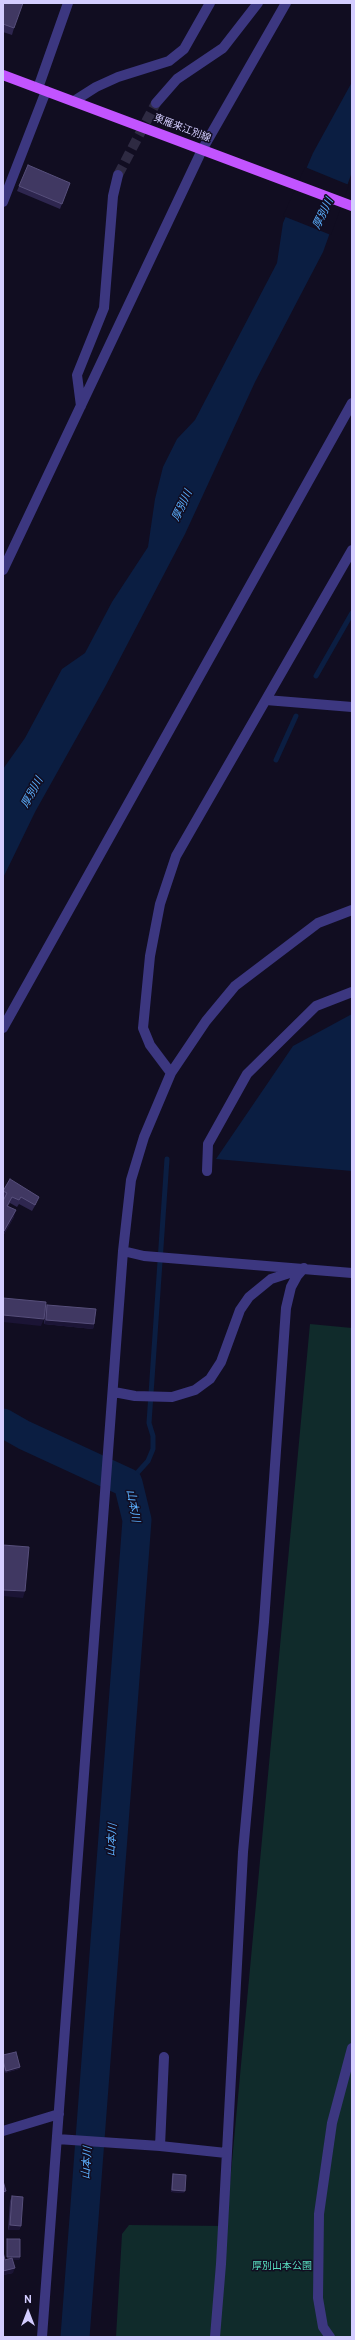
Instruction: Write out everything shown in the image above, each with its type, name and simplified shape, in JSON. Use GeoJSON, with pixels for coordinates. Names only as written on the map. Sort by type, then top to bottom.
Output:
{"type":"FeatureCollection","features":[{"type":"Feature","properties":{"kind":"main road","name":"東雁来江別線"},"geometry":{"type":"LineString","coordinates":[[3,75],[352,206]]}},
{"type":"Feature","properties":{"kind":"street"},"geometry":{"type":"LineString","coordinates":[[3,202],[42,90],[68,3]]}},
{"type":"Feature","properties":{"kind":"street"},"geometry":{"type":"LineString","coordinates":[[74,102],[96,87],[118,77],[169,61],[184,49],[210,3]]}},
{"type":"Feature","properties":{"kind":"street"},"geometry":{"type":"LineString","coordinates":[[156,103],[177,80],[223,48],[258,3]]}},
{"type":"Feature","properties":{"kind":"street"},"geometry":{"type":"LineString","coordinates":[[3,570],[202,150],[286,3]]}},
{"type":"Feature","properties":{"kind":"street"},"geometry":{"type":"LineString","coordinates":[[81,406],[77,375],[104,308],[113,196],[118,175]]}},
{"type":"Feature","properties":{"kind":"street"},"geometry":{"type":"LineString","coordinates":[[3,1028],[352,403]]}},
{"type":"Feature","properties":{"kind":"street"},"geometry":{"type":"LineString","coordinates":[[171,1073],[150,1045],[143,1028],[150,956],[160,904],[176,856],[352,550]]}},
{"type":"Feature","properties":{"kind":"street"},"geometry":{"type":"LineString","coordinates":[[266,700],[352,707]]}},
{"type":"Feature","properties":{"kind":"street"},"geometry":{"type":"LineString","coordinates":[[42,2337],[114,1392],[123,1251],[132,1180],[144,1137],[171,1073],[206,1022],[235,986],[318,923],[352,910]]}},
{"type":"Feature","properties":{"kind":"street"},"geometry":{"type":"LineString","coordinates":[[207,1171],[208,1144],[246,1074],[316,1006],[352,992]]}},
{"type":"Feature","properties":{"kind":"street"},"geometry":{"type":"LineString","coordinates":[[123,1251],[144,1256],[352,1273]]}},
{"type":"Feature","properties":{"kind":"street"},"geometry":{"type":"LineString","coordinates":[[114,1392],[135,1396],[172,1397],[195,1390],[210,1379],[221,1362],[240,1310],[249,1297],[271,1279],[304,1268]]}},
{"type":"Feature","properties":{"kind":"street"},"geometry":{"type":"LineString","coordinates":[[215,2337],[243,1852],[264,1622],[286,1308],[291,1286],[304,1268]]}},
{"type":"Feature","properties":{"kind":"street"},"geometry":{"type":"LineString","coordinates":[[330,2337],[323,2327],[318,2298],[319,2214],[324,2167],[332,2123],[352,2048]]}},
{"type":"Feature","properties":{"kind":"street"},"geometry":{"type":"LineString","coordinates":[[160,2146],[164,2057]]}},
{"type":"Feature","properties":{"kind":"street"},"geometry":{"type":"LineString","coordinates":[[3,2131],[59,2114]]}},
{"type":"Feature","properties":{"kind":"street"},"geometry":{"type":"LineString","coordinates":[[57,2139],[160,2146],[226,2153]]}},
{"type":"Feature","properties":{"kind":"green space","name":"厚別山本公園"},"geometry":{"type":"Polygon","coordinates":[[[310,1324],[352,1328],[352,2337],[116,2337],[122,2234],[129,2225],[226,2226],[310,1324]]]}},
{"type":"Feature","properties":{"kind":"water","name":"厚別川"},"geometry":{"type":"Polygon","coordinates":[[[352,82],[352,172],[323,252],[255,382],[185,534],[105,687],[35,812],[3,878],[3,769],[25,738],[62,669],[85,653],[112,602],[148,547],[155,499],[163,467],[177,439],[195,420],[277,263],[283,223],[313,153],[352,82]]]}},
{"type":"Feature","properties":{"kind":"water"},"geometry":{"type":"Polygon","coordinates":[[[352,1014],[352,1171],[216,1159],[293,1046],[352,1014]]]}},
{"type":"Feature","properties":{"kind":"pier"},"geometry":{"type":"Polygon","coordinates":[[[305,167],[349,185],[331,235],[283,216],[305,167]]]}},
{"type":"Feature","properties":{"kind":"building"},"geometry":{"type":"Polygon","coordinates":[[[3,3],[23,3],[14,28],[3,24],[3,3]]]}},
{"type":"Feature","properties":{"kind":"building"},"geometry":{"type":"Polygon","coordinates":[[[28,165],[70,183],[62,204],[19,186],[28,165]]]}},
{"type":"Feature","properties":{"kind":"building"},"geometry":{"type":"Polygon","coordinates":[[[10,1179],[39,1197],[35,1205],[21,1197],[19,1200],[12,1197],[7,1206],[16,1210],[3,1231],[3,1201],[7,1193],[3,1191],[10,1179]]]}},
{"type":"Feature","properties":{"kind":"building"},"geometry":{"type":"Polygon","coordinates":[[[3,1298],[46,1302],[44,1319],[3,1315],[3,1298]]]}},
{"type":"Feature","properties":{"kind":"building"},"geometry":{"type":"Polygon","coordinates":[[[47,1305],[96,1309],[94,1324],[46,1320],[47,1305]]]}},
{"type":"Feature","properties":{"kind":"building"},"geometry":{"type":"Polygon","coordinates":[[[3,1545],[29,1547],[25,1591],[3,1590],[3,1545]]]}},
{"type":"Feature","properties":{"kind":"building"},"geometry":{"type":"Polygon","coordinates":[[[16,2052],[20,2067],[6,2071],[3,2055],[16,2052]]]}},
{"type":"Feature","properties":{"kind":"building"},"geometry":{"type":"Polygon","coordinates":[[[173,2174],[186,2175],[185,2191],[172,2190],[173,2174]]]}},
{"type":"Feature","properties":{"kind":"building"},"geometry":{"type":"Polygon","coordinates":[[[3,2181],[6,2191],[3,2192],[3,2181]]]}},
{"type":"Feature","properties":{"kind":"building"},"geometry":{"type":"Polygon","coordinates":[[[12,2196],[23,2197],[21,2226],[10,2225],[12,2196]]]}},
{"type":"Feature","properties":{"kind":"building"},"geometry":{"type":"Polygon","coordinates":[[[7,2239],[20,2239],[20,2257],[7,2257],[7,2239]]]}},
{"type":"Feature","properties":{"kind":"building"},"geometry":{"type":"Polygon","coordinates":[[[3,2252],[5,2260],[12,2258],[15,2268],[3,2271],[3,2252]]]}},
{"type":"Feature","properties":{"kind":"waterway"},"geometry":{"type":"LineString","coordinates":[[316,676],[352,613]]}},
{"type":"Feature","properties":{"kind":"waterway"},"geometry":{"type":"LineString","coordinates":[[276,760],[296,716]]}},
{"type":"Feature","properties":{"kind":"waterway"},"geometry":{"type":"LineString","coordinates":[[128,1483],[148,1461],[153,1449],[153,1436],[149,1423],[167,1159]]}},
{"type":"Feature","properties":{"kind":"waterway","name":"山本川"},"geometry":{"type":"LineString","coordinates":[[3,1423],[24,1435],[128,1483],[137,1520],[75,2337]]}},
{"type":"Feature","properties":{"kind":"tunnel"},"geometry":{"type":"LineString","coordinates":[[118,175],[156,103]]}}]}
